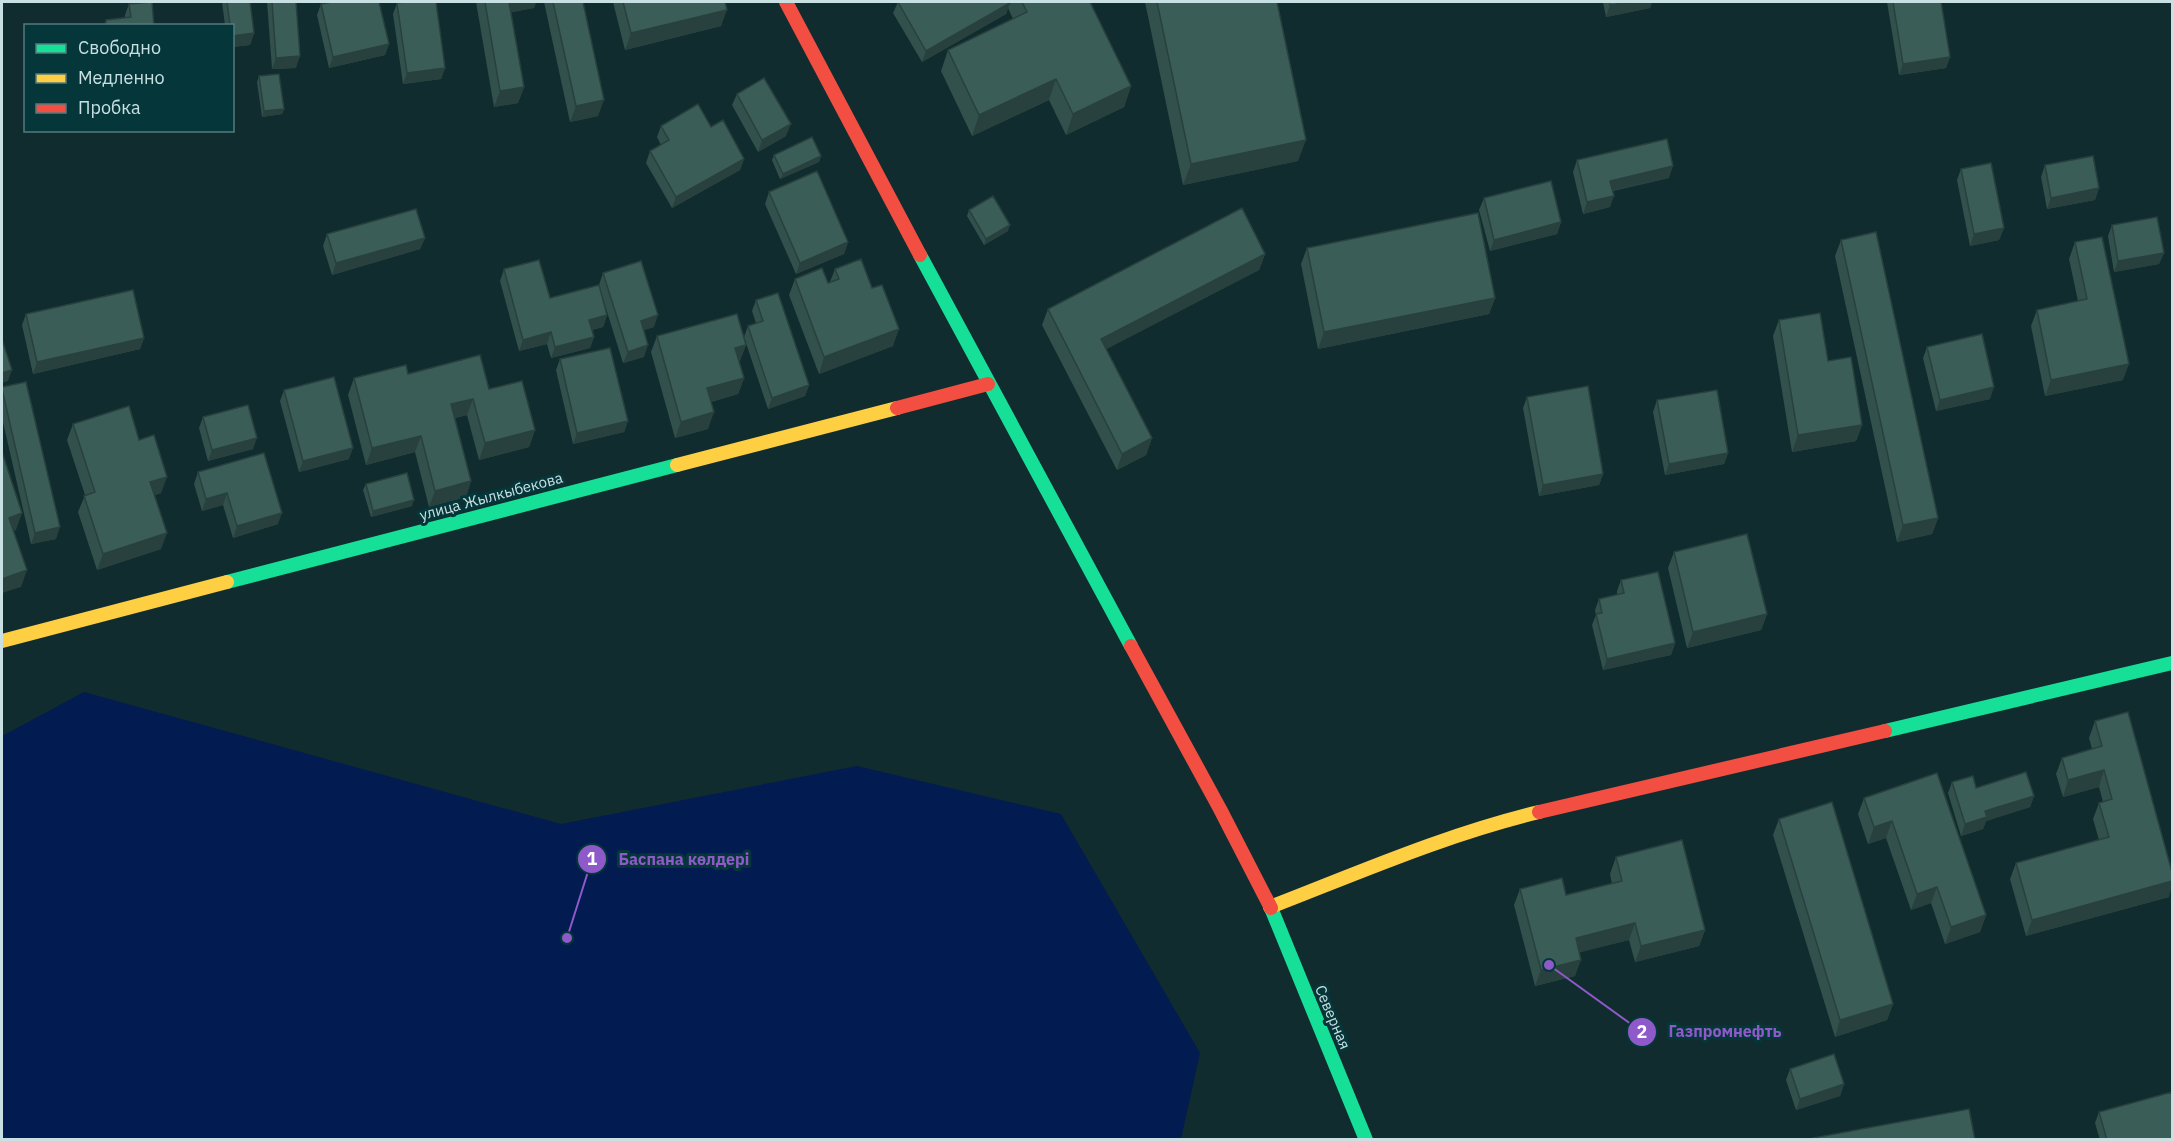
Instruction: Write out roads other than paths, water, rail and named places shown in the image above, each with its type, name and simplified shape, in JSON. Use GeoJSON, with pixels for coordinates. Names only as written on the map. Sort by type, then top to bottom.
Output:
{"type":"FeatureCollection","features":[{"type":"Feature","properties":{"kind":"street","name":"Северная"},"geometry":{"type":"LineString","coordinates":[[786,2],[988,384],[1220,809],[1270,907],[1366,1140]]}},
{"type":"Feature","properties":{"kind":"street","name":"улица Жылкыбекова"},"geometry":{"type":"LineString","coordinates":[[2,641],[988,384]]}},
{"type":"Feature","properties":{"kind":"street"},"geometry":{"type":"LineString","coordinates":[[1270,907],[1418,850],[1506,820],[2172,663]]}},
{"type":"Feature","properties":{"kind":"water"},"geometry":{"type":"Polygon","coordinates":[[[84,692],[561,824],[857,766],[1061,814],[1200,1053],[1181,1139],[2,1139],[2,736],[84,692]]]}},
{"type":"Feature","properties":{"kind":"place","name":"Баспана көлдері"},"geometry":{"type":"Point","coordinates":[567,938]}},
{"type":"Feature","properties":{"kind":"place","name":"Газпромнефть"},"geometry":{"type":"Point","coordinates":[1549,965]}}]}
